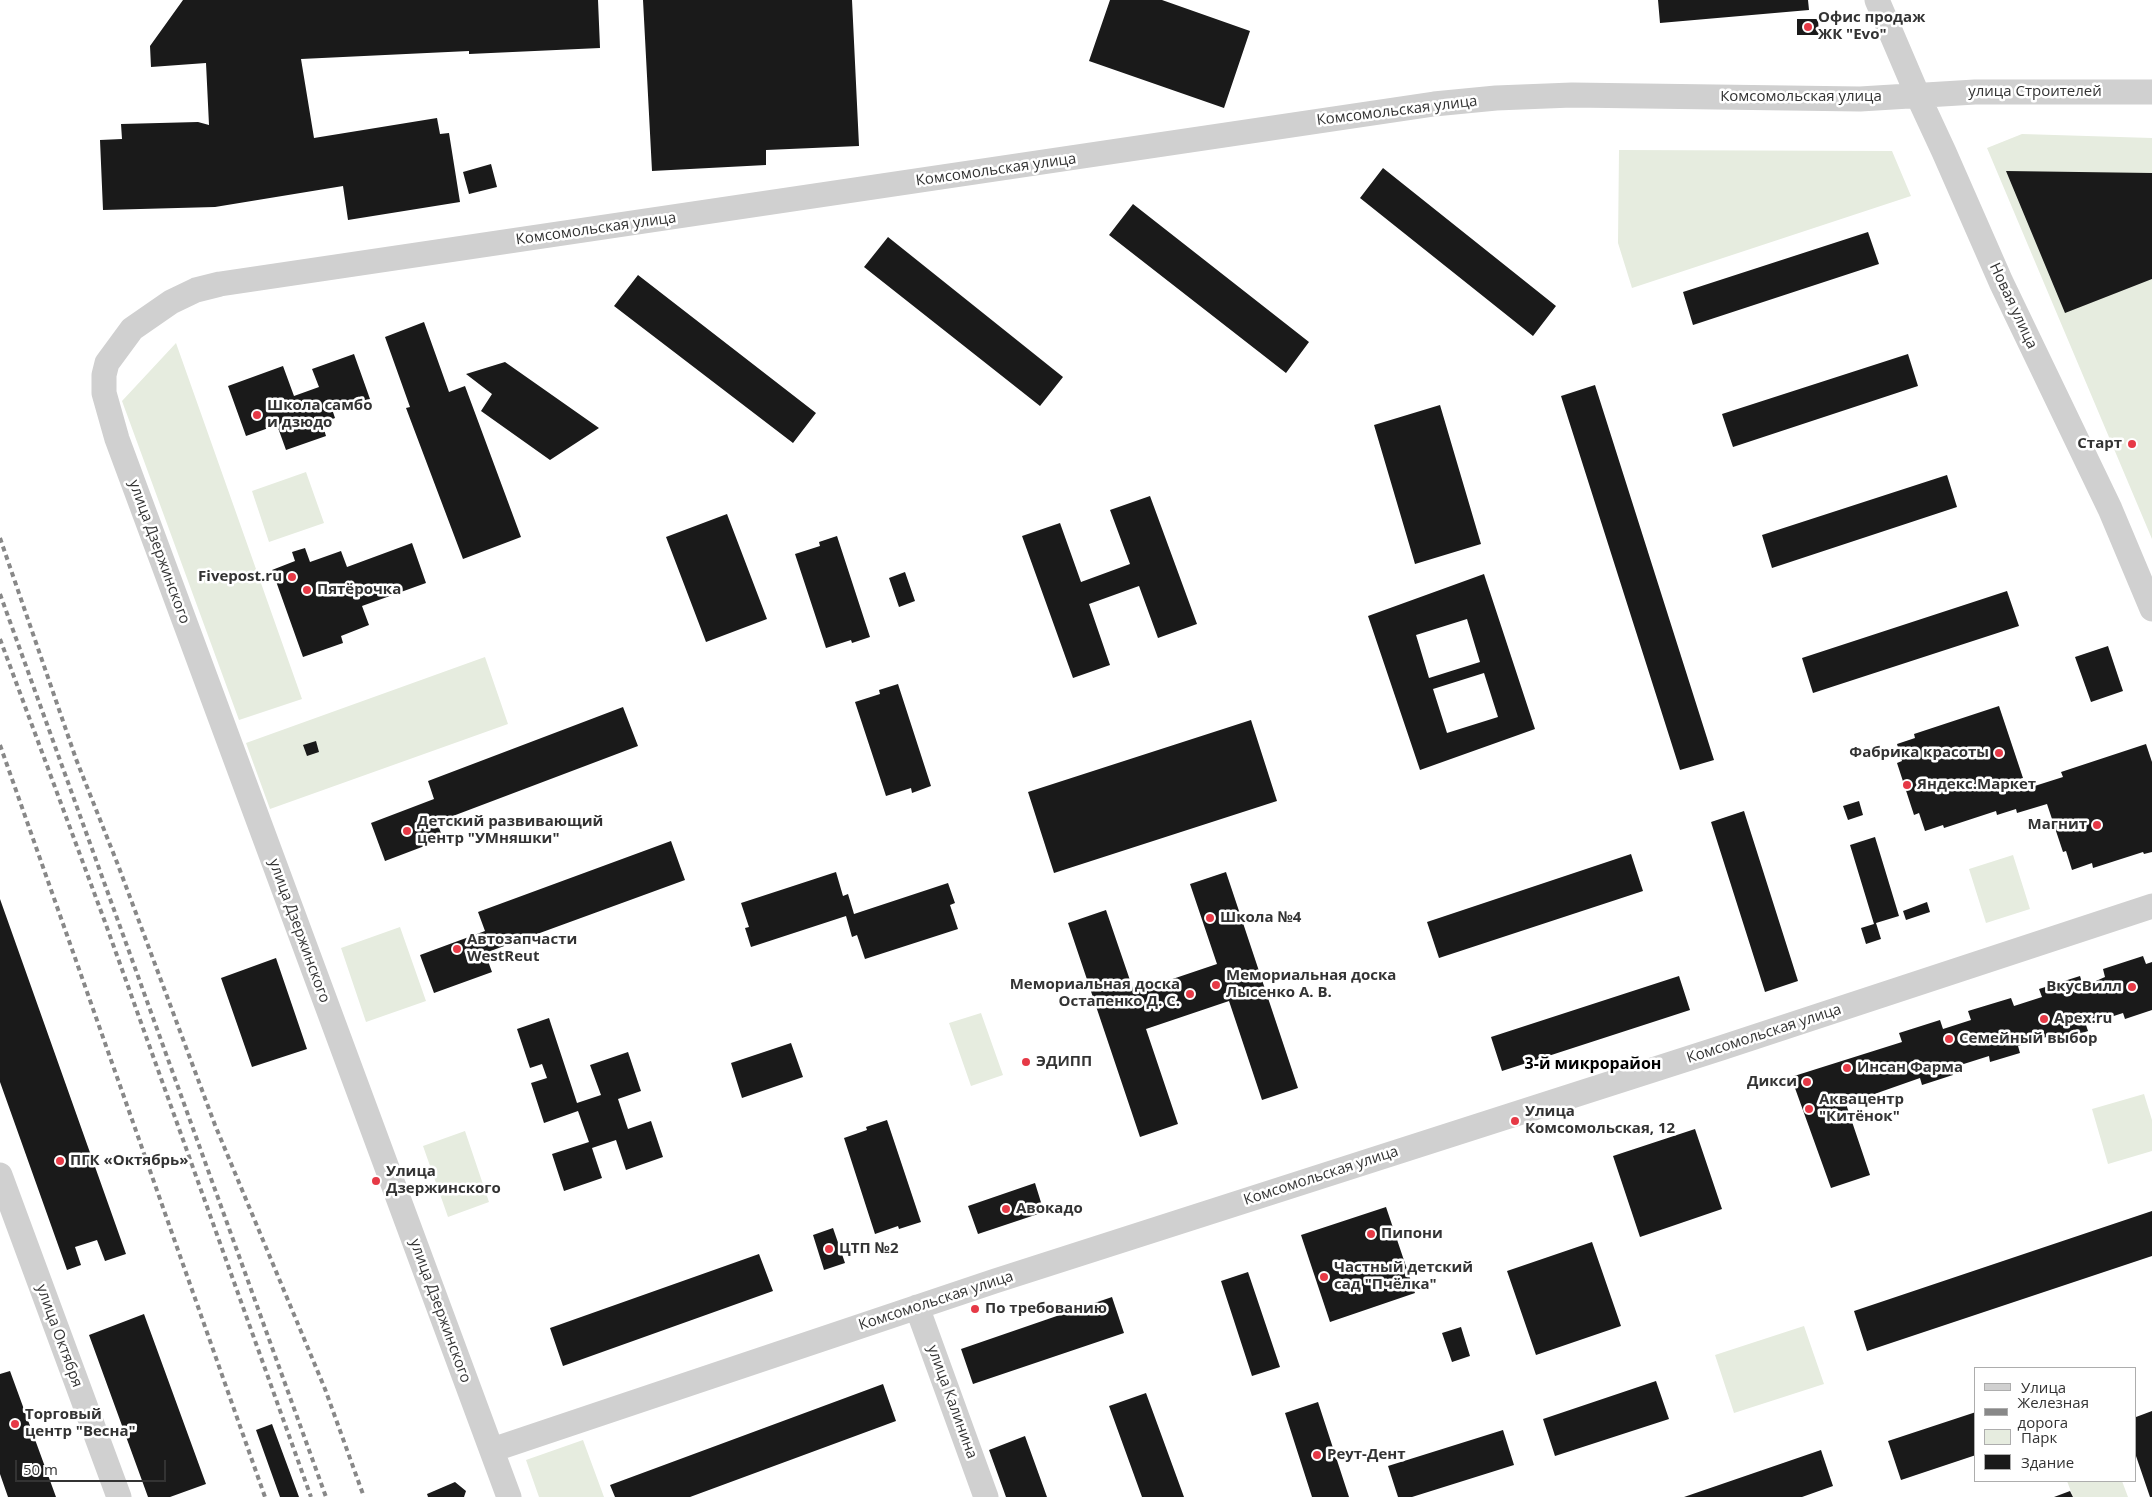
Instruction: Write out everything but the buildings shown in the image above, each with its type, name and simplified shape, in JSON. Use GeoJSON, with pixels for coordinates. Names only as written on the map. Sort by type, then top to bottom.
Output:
{"type":"FeatureCollection","features":[{"type":"Feature","properties":{"kind":"street","name":"Новая улица"},"geometry":{"type":"LineString","coordinates":[[1878,0],[1918,96],[2001,282],[2110,509],[2152,609]]}},
{"type":"Feature","properties":{"kind":"street","name":"улица Строителей"},"geometry":{"type":"LineString","coordinates":[[1918,96],[1974,92],[2152,92]]}},
{"type":"Feature","properties":{"kind":"street","name":"Комсомольская улица"},"geometry":{"type":"LineString","coordinates":[[107,363],[132,329],[153,313],[196,290],[220,284],[1083,158],[1378,112],[1496,98],[1572,95],[1852,99],[1918,96]]}},
{"type":"Feature","properties":{"kind":"street","name":"улица Дзержинского"},"geometry":{"type":"LineString","coordinates":[[107,363],[104,375],[104,393],[117,439],[509,1497]]}},
{"type":"Feature","properties":{"kind":"street","name":"Комсомольская улица"},"geometry":{"type":"LineString","coordinates":[[492,1450],[917,1307],[1736,1043],[2152,906]]}},
{"type":"Feature","properties":{"kind":"street","name":"улица Октября"},"geometry":{"type":"LineString","coordinates":[[0,1175],[119,1497]]}},
{"type":"Feature","properties":{"kind":"street","name":"улица Калинина"},"geometry":{"type":"LineString","coordinates":[[917,1307],[986,1497]]}},
{"type":"Feature","properties":{"kind":"green space"},"geometry":{"type":"Polygon","coordinates":[[[2022,134],[2152,138],[2152,539],[1987,148],[2022,134]]]}},
{"type":"Feature","properties":{"kind":"green space"},"geometry":{"type":"Polygon","coordinates":[[[1619,150],[1892,151],[1911,196],[1632,288],[1618,243],[1619,150]]]}},
{"type":"Feature","properties":{"kind":"green space"},"geometry":{"type":"Polygon","coordinates":[[[176,343],[302,699],[239,720],[122,401],[176,343]]]}},
{"type":"Feature","properties":{"kind":"green space"},"geometry":{"type":"Polygon","coordinates":[[[306,472],[324,523],[269,542],[252,491],[306,472]]]}},
{"type":"Feature","properties":{"kind":"green space"},"geometry":{"type":"Polygon","coordinates":[[[485,657],[508,724],[270,809],[246,743],[485,657]]]}},
{"type":"Feature","properties":{"kind":"green space"},"geometry":{"type":"Polygon","coordinates":[[[2013,855],[2030,909],[1986,923],[1969,869],[2013,855]]]}},
{"type":"Feature","properties":{"kind":"green space"},"geometry":{"type":"Polygon","coordinates":[[[400,927],[426,1001],[366,1022],[341,948],[400,927]]]}},
{"type":"Feature","properties":{"kind":"green space"},"geometry":{"type":"Polygon","coordinates":[[[981,1013],[1003,1075],[971,1086],[949,1023],[981,1013]]]}},
{"type":"Feature","properties":{"kind":"green space"},"geometry":{"type":"Polygon","coordinates":[[[2144,1094],[2152,1120],[2152,1151],[2108,1164],[2092,1109],[2144,1094]]]}},
{"type":"Feature","properties":{"kind":"green space"},"geometry":{"type":"Polygon","coordinates":[[[465,1131],[489,1202],[448,1217],[423,1146],[465,1131]]]}},
{"type":"Feature","properties":{"kind":"green space"},"geometry":{"type":"Polygon","coordinates":[[[1804,1326],[1824,1384],[1734,1413],[1715,1355],[1804,1326]]]}},
{"type":"Feature","properties":{"kind":"green space"},"geometry":{"type":"Polygon","coordinates":[[[583,1440],[604,1497],[539,1497],[526,1460],[583,1440]]]}},
{"type":"Feature","properties":{"kind":"green space"},"geometry":{"type":"Polygon","coordinates":[[[2067,1482],[2122,1482],[2128,1497],[2073,1497],[2067,1482]]]}},
{"type":"Feature","properties":{"kind":"railway"},"geometry":{"type":"LineString","coordinates":[[0,538],[76,759],[118,865],[215,1125],[325,1389],[364,1497]]}},
{"type":"Feature","properties":{"kind":"railway"},"geometry":{"type":"LineString","coordinates":[[0,594],[326,1497]]}},
{"type":"Feature","properties":{"kind":"railway"},"geometry":{"type":"LineString","coordinates":[[0,639],[105,922],[311,1497]]}},
{"type":"Feature","properties":{"kind":"railway"},"geometry":{"type":"LineString","coordinates":[[0,745],[265,1497]]}},
{"type":"Feature","properties":{"kind":"place","name":"Офис продаж ЖК \"Evo\""},"geometry":{"type":"Point","coordinates":[1808,27]}},
{"type":"Feature","properties":{"kind":"place","name":"Школа самбо и дзюдо"},"geometry":{"type":"Point","coordinates":[257,415]}},
{"type":"Feature","properties":{"kind":"place","name":"Старт"},"geometry":{"type":"Point","coordinates":[2132,444]}},
{"type":"Feature","properties":{"kind":"place","name":"Fivepost.ru"},"geometry":{"type":"Point","coordinates":[292,577]}},
{"type":"Feature","properties":{"kind":"place","name":"Пятёрочка"},"geometry":{"type":"Point","coordinates":[307,590]}},
{"type":"Feature","properties":{"kind":"place","name":"Фабрика красоты"},"geometry":{"type":"Point","coordinates":[1999,753]}},
{"type":"Feature","properties":{"kind":"place","name":"Яндекс.Маркет"},"geometry":{"type":"Point","coordinates":[1907,785]}},
{"type":"Feature","properties":{"kind":"place","name":"Магнит"},"geometry":{"type":"Point","coordinates":[2097,825]}},
{"type":"Feature","properties":{"kind":"place","name":"Детский развивающий центр \"УМняшки\""},"geometry":{"type":"Point","coordinates":[407,831]}},
{"type":"Feature","properties":{"kind":"place","name":"Школа №4"},"geometry":{"type":"Point","coordinates":[1210,918]}},
{"type":"Feature","properties":{"kind":"place","name":"Автозапчасти WestReut"},"geometry":{"type":"Point","coordinates":[457,949]}},
{"type":"Feature","properties":{"kind":"place","name":"Мемориальная доска Лысенко А. В."},"geometry":{"type":"Point","coordinates":[1216,985]}},
{"type":"Feature","properties":{"kind":"place","name":"ВкусВилл"},"geometry":{"type":"Point","coordinates":[2132,987]}},
{"type":"Feature","properties":{"kind":"place","name":"Мемориальная доска Остапенко Д. С."},"geometry":{"type":"Point","coordinates":[1190,994]}},
{"type":"Feature","properties":{"kind":"place","name":"Apex.ru"},"geometry":{"type":"Point","coordinates":[2044,1019]}},
{"type":"Feature","properties":{"kind":"place","name":"Семейный выбор"},"geometry":{"type":"Point","coordinates":[1949,1039]}},
{"type":"Feature","properties":{"kind":"place","name":"ЭДИПП"},"geometry":{"type":"Point","coordinates":[1026,1062]}},
{"type":"Feature","properties":{"kind":"place","name":"Инсан Фарма"},"geometry":{"type":"Point","coordinates":[1847,1068]}},
{"type":"Feature","properties":{"kind":"place","name":"Дикси"},"geometry":{"type":"Point","coordinates":[1807,1082]}},
{"type":"Feature","properties":{"kind":"place","name":"Аквацентр \"Китёнок\""},"geometry":{"type":"Point","coordinates":[1809,1109]}},
{"type":"Feature","properties":{"kind":"place","name":"Улица Комсомольская, 12"},"geometry":{"type":"Point","coordinates":[1515,1121]}},
{"type":"Feature","properties":{"kind":"place","name":"ПГК «Октябрь»"},"geometry":{"type":"Point","coordinates":[60,1161]}},
{"type":"Feature","properties":{"kind":"place","name":"Улица Дзержинского"},"geometry":{"type":"Point","coordinates":[376,1181]}},
{"type":"Feature","properties":{"kind":"place","name":"Авокадо"},"geometry":{"type":"Point","coordinates":[1006,1209]}},
{"type":"Feature","properties":{"kind":"place","name":"Пипони"},"geometry":{"type":"Point","coordinates":[1371,1234]}},
{"type":"Feature","properties":{"kind":"place","name":"ЦТП №2"},"geometry":{"type":"Point","coordinates":[829,1249]}},
{"type":"Feature","properties":{"kind":"place","name":"Частный детский сад \"Пчёлка\""},"geometry":{"type":"Point","coordinates":[1324,1277]}},
{"type":"Feature","properties":{"kind":"place","name":"По требованию"},"geometry":{"type":"Point","coordinates":[975,1309]}},
{"type":"Feature","properties":{"kind":"place","name":"Торговый центр \"Весна\""},"geometry":{"type":"Point","coordinates":[15,1424]}},
{"type":"Feature","properties":{"kind":"place","name":"Реут-Дент"},"geometry":{"type":"Point","coordinates":[1317,1455]}},
{"type":"Feature","properties":{"kind":"district","name":"3-й микрорайон"},"geometry":{"type":"Point","coordinates":[1593,1064]}}]}
